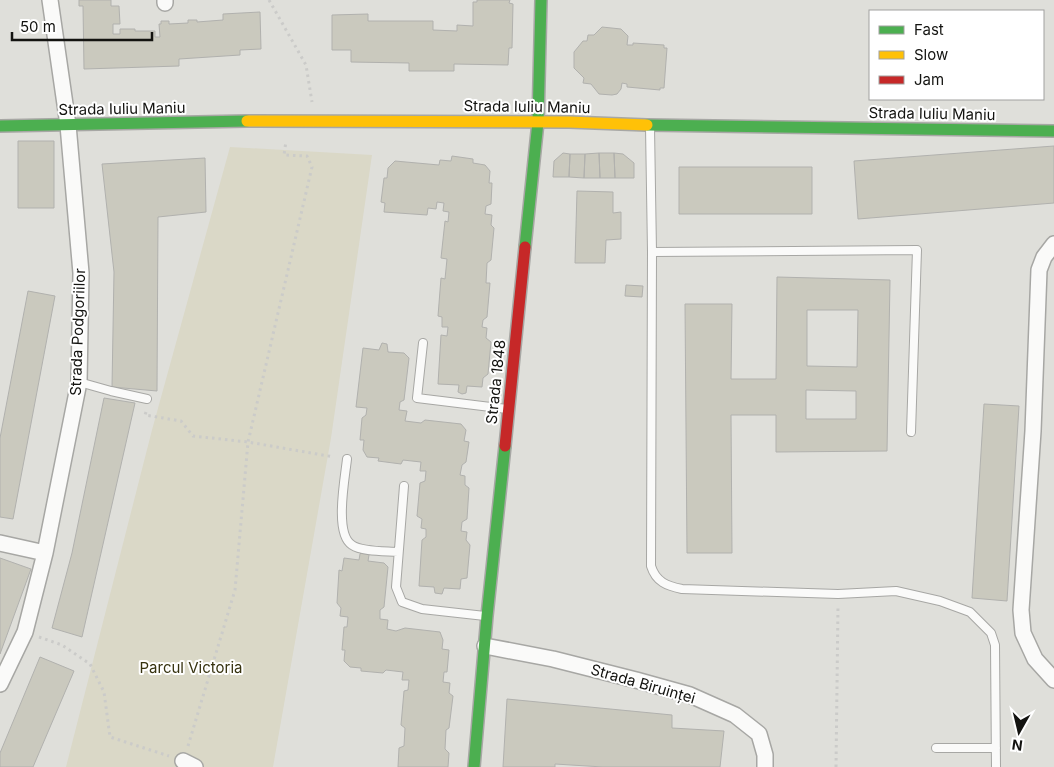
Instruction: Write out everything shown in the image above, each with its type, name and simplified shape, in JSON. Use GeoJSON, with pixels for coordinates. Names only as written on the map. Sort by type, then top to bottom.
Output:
{"type":"FeatureCollection","features":[{"type":"Feature","properties":{"kind":"street","name":"Strada Podgoriilor"},"geometry":{"type":"LineString","coordinates":[[0,684],[24,632],[45,553],[79,382],[81,273],[68,125],[50,0]]}},
{"type":"Feature","properties":{"kind":"street","name":"Strada 1848"},"geometry":{"type":"LineString","coordinates":[[474,767],[487,616],[538,122],[541,0]]}},
{"type":"Feature","properties":{"kind":"street","name":"Strada Iuliu Maniu"},"geometry":{"type":"LineString","coordinates":[[0,126],[315,120],[1054,131]]}},
{"type":"Feature","properties":{"kind":"street"},"geometry":{"type":"LineString","coordinates":[[1054,244],[1044,257],[1039,270],[1033,431],[1021,610],[1023,633],[1035,659],[1054,680]]}},
{"type":"Feature","properties":{"kind":"street"},"geometry":{"type":"LineString","coordinates":[[0,543],[45,553]]}},
{"type":"Feature","properties":{"kind":"street","name":"Strada Biruinței"},"geometry":{"type":"LineString","coordinates":[[485,646],[553,659],[636,680],[699,699],[735,715],[759,734],[766,755],[765,767]]}},
{"type":"Feature","properties":{"kind":"lane"},"geometry":{"type":"LineString","coordinates":[[650,125],[652,252],[651,566],[654,574],[669,587],[682,589],[838,594],[896,592],[940,601],[970,612],[991,633],[995,645],[996,767]]}},
{"type":"Feature","properties":{"kind":"lane"},"geometry":{"type":"LineString","coordinates":[[652,252],[917,250],[911,432]]}},
{"type":"Feature","properties":{"kind":"lane"},"geometry":{"type":"LineString","coordinates":[[423,344],[417,398],[508,409]]}},
{"type":"Feature","properties":{"kind":"lane"},"geometry":{"type":"LineString","coordinates":[[79,382],[111,392],[147,399]]}},
{"type":"Feature","properties":{"kind":"lane"},"geometry":{"type":"LineString","coordinates":[[347,459],[342,519],[342,530],[345,539],[352,546],[362,549],[398,552]]}},
{"type":"Feature","properties":{"kind":"lane"},"geometry":{"type":"LineString","coordinates":[[404,486],[396,587],[402,602],[422,609],[487,616]]}},
{"type":"Feature","properties":{"kind":"lane"},"geometry":{"type":"LineString","coordinates":[[936,748],[996,748]]}},
{"type":"Feature","properties":{"kind":"path"},"geometry":{"type":"LineString","coordinates":[[269,0],[306,65],[315,120]]}},
{"type":"Feature","properties":{"kind":"path"},"geometry":{"type":"LineString","coordinates":[[24,632],[62,645],[90,664],[104,692],[110,737],[189,764],[235,590],[248,442],[312,167],[307,156],[284,155],[289,120]]}},
{"type":"Feature","properties":{"kind":"path"},"geometry":{"type":"LineString","coordinates":[[147,399],[145,415],[181,421],[193,436],[248,442],[347,459]]}},
{"type":"Feature","properties":{"kind":"path"},"geometry":{"type":"LineString","coordinates":[[836,767],[838,594]]}},
{"type":"Feature","properties":{"kind":"green space","name":"Parcul Victoria"},"geometry":{"type":"Polygon","coordinates":[[[230,147],[372,155],[331,438],[273,767],[66,767],[152,430],[230,147]]]}},
{"type":"Feature","properties":{"kind":"building"},"geometry":{"type":"Polygon","coordinates":[[[79,0],[111,0],[111,6],[119,6],[120,24],[113,24],[113,34],[120,34],[120,29],[135,29],[135,31],[155,31],[155,37],[160,37],[159,24],[161,24],[161,21],[169,21],[169,24],[188,23],[188,20],[197,20],[197,22],[223,20],[223,14],[260,12],[261,49],[240,50],[240,55],[179,59],[179,66],[84,69],[83,6],[79,6],[79,0]]]}},
{"type":"Feature","properties":{"kind":"building"},"geometry":{"type":"Polygon","coordinates":[[[477,0],[510,0],[509,3],[513,4],[512,48],[509,48],[508,65],[454,64],[454,71],[409,71],[409,63],[351,62],[351,50],[332,50],[332,15],[368,14],[368,21],[433,21],[433,30],[457,31],[457,25],[473,26],[473,2],[477,2],[477,0]]]}},
{"type":"Feature","properties":{"kind":"building"},"geometry":{"type":"Polygon","coordinates":[[[602,27],[621,29],[628,36],[627,45],[633,45],[633,43],[664,45],[664,48],[667,48],[664,88],[660,88],[660,90],[627,87],[627,84],[622,83],[621,89],[617,94],[612,95],[599,94],[591,84],[583,83],[584,78],[574,68],[574,52],[583,41],[587,41],[588,35],[594,35],[602,27]]]}},
{"type":"Feature","properties":{"kind":"building"},"geometry":{"type":"Polygon","coordinates":[[[18,141],[54,141],[54,208],[18,208],[18,141]]]}},
{"type":"Feature","properties":{"kind":"building"},"geometry":{"type":"Polygon","coordinates":[[[1054,146],[1054,203],[858,219],[854,161],[1054,146]]]}},
{"type":"Feature","properties":{"kind":"building"},"geometry":{"type":"Polygon","coordinates":[[[563,153],[570,154],[569,177],[553,177],[554,161],[563,153]]]}},
{"type":"Feature","properties":{"kind":"building"},"geometry":{"type":"Polygon","coordinates":[[[599,153],[614,153],[615,178],[600,178],[599,153]]]}},
{"type":"Feature","properties":{"kind":"building"},"geometry":{"type":"Polygon","coordinates":[[[599,153],[600,178],[584,178],[585,154],[599,153]]]}},
{"type":"Feature","properties":{"kind":"building"},"geometry":{"type":"Polygon","coordinates":[[[614,153],[623,154],[634,163],[634,178],[615,178],[614,153]]]}},
{"type":"Feature","properties":{"kind":"building"},"geometry":{"type":"Polygon","coordinates":[[[570,154],[585,154],[584,178],[569,177],[570,154]]]}},
{"type":"Feature","properties":{"kind":"building"},"geometry":{"type":"Polygon","coordinates":[[[452,156],[473,159],[473,163],[485,165],[490,171],[489,183],[492,183],[491,204],[486,206],[485,214],[492,215],[491,225],[494,228],[491,260],[487,263],[486,283],[490,283],[487,317],[483,320],[482,327],[487,328],[486,338],[491,342],[488,374],[483,378],[482,387],[467,386],[466,393],[462,394],[458,392],[459,385],[438,384],[441,335],[447,336],[448,327],[442,327],[442,317],[438,316],[441,278],[445,279],[447,259],[441,258],[445,221],[448,222],[449,212],[443,211],[444,203],[437,202],[436,209],[428,208],[427,215],[384,212],[385,203],[381,202],[384,178],[387,178],[388,168],[395,161],[439,165],[440,160],[451,161],[452,156]]]}},
{"type":"Feature","properties":{"kind":"building"},"geometry":{"type":"Polygon","coordinates":[[[205,158],[206,212],[158,217],[157,391],[112,387],[114,272],[102,164],[205,158]]]}},
{"type":"Feature","properties":{"kind":"building"},"geometry":{"type":"Polygon","coordinates":[[[679,167],[812,167],[812,214],[679,214],[679,167]]]}},
{"type":"Feature","properties":{"kind":"building"},"geometry":{"type":"Polygon","coordinates":[[[577,191],[613,192],[613,213],[621,212],[621,239],[606,240],[605,263],[575,263],[577,191]]]}},
{"type":"Feature","properties":{"kind":"building"},"geometry":{"type":"Polygon","coordinates":[[[777,277],[890,280],[887,451],[776,452],[776,415],[731,415],[732,553],[687,553],[685,304],[732,304],[731,379],[776,379],[777,277]],[[807,310],[807,366],[857,367],[858,310],[807,310]],[[806,390],[806,419],[856,419],[856,391],[806,390]]]}},
{"type":"Feature","properties":{"kind":"building"},"geometry":{"type":"Polygon","coordinates":[[[626,285],[643,286],[642,297],[625,296],[626,285]]]}},
{"type":"Feature","properties":{"kind":"building"},"geometry":{"type":"Polygon","coordinates":[[[28,291],[55,296],[13,519],[0,517],[0,438],[28,291]]]}},
{"type":"Feature","properties":{"kind":"building"},"geometry":{"type":"Polygon","coordinates":[[[382,343],[387,344],[388,352],[404,353],[409,358],[404,400],[400,402],[399,410],[407,411],[405,421],[421,423],[425,420],[461,424],[466,430],[464,441],[469,442],[466,462],[462,465],[460,475],[465,476],[465,485],[469,488],[467,519],[462,522],[461,531],[467,532],[466,540],[470,545],[467,578],[461,579],[460,589],[444,588],[442,594],[435,593],[434,587],[419,586],[422,540],[426,537],[426,529],[421,528],[422,519],[417,516],[420,483],[425,481],[426,471],[420,471],[421,462],[403,460],[401,464],[378,461],[379,458],[367,457],[363,450],[364,440],[360,440],[362,418],[366,415],[367,408],[356,407],[363,348],[379,350],[382,343]]]}},
{"type":"Feature","properties":{"kind":"building"},"geometry":{"type":"Polygon","coordinates":[[[104,398],[135,403],[82,637],[52,628],[72,553],[104,398]]]}},
{"type":"Feature","properties":{"kind":"building"},"geometry":{"type":"Polygon","coordinates":[[[984,404],[1019,406],[1007,601],[972,598],[984,404]]]}},
{"type":"Feature","properties":{"kind":"building"},"geometry":{"type":"Polygon","coordinates":[[[363,551],[369,555],[368,561],[384,563],[388,567],[384,607],[380,610],[380,619],[388,620],[387,629],[396,631],[405,628],[440,632],[443,640],[442,649],[449,650],[447,672],[444,672],[443,682],[450,683],[449,693],[453,696],[449,728],[446,730],[445,749],[449,753],[448,767],[398,767],[399,748],[404,746],[405,728],[401,725],[404,691],[408,690],[409,680],[402,680],[403,672],[386,670],[383,673],[361,671],[361,668],[350,667],[344,661],[345,650],[342,650],[344,627],[347,627],[348,617],[340,616],[341,608],[337,603],[339,570],[342,571],[344,558],[359,560],[360,554],[363,551]]]}},
{"type":"Feature","properties":{"kind":"building"},"geometry":{"type":"Polygon","coordinates":[[[0,558],[31,569],[0,654],[0,558]]]}},
{"type":"Feature","properties":{"kind":"building"},"geometry":{"type":"Polygon","coordinates":[[[40,657],[74,671],[33,767],[0,767],[0,753],[40,657]]]}},
{"type":"Feature","properties":{"kind":"building"},"geometry":{"type":"Polygon","coordinates":[[[507,699],[672,715],[672,728],[724,731],[720,767],[603,767],[555,764],[555,767],[503,767],[507,699]]]}},
{"type":"Feature","properties":{"kind":"traffic: fast"},"geometry":{"type":"LineString","coordinates":[[525,247],[538,122],[541,0]]}},
{"type":"Feature","properties":{"kind":"traffic: fast"},"geometry":{"type":"LineString","coordinates":[[0,126],[247,121]]}},
{"type":"Feature","properties":{"kind":"traffic: fast"},"geometry":{"type":"LineString","coordinates":[[647,125],[1054,131]]}},
{"type":"Feature","properties":{"kind":"traffic: fast"},"geometry":{"type":"LineString","coordinates":[[474,767],[487,616],[505,446]]}},
{"type":"Feature","properties":{"kind":"traffic: slow"},"geometry":{"type":"LineString","coordinates":[[247,121],[569,122],[647,125]]}},
{"type":"Feature","properties":{"kind":"traffic: jam"},"geometry":{"type":"LineString","coordinates":[[505,446],[525,247]]}}]}
